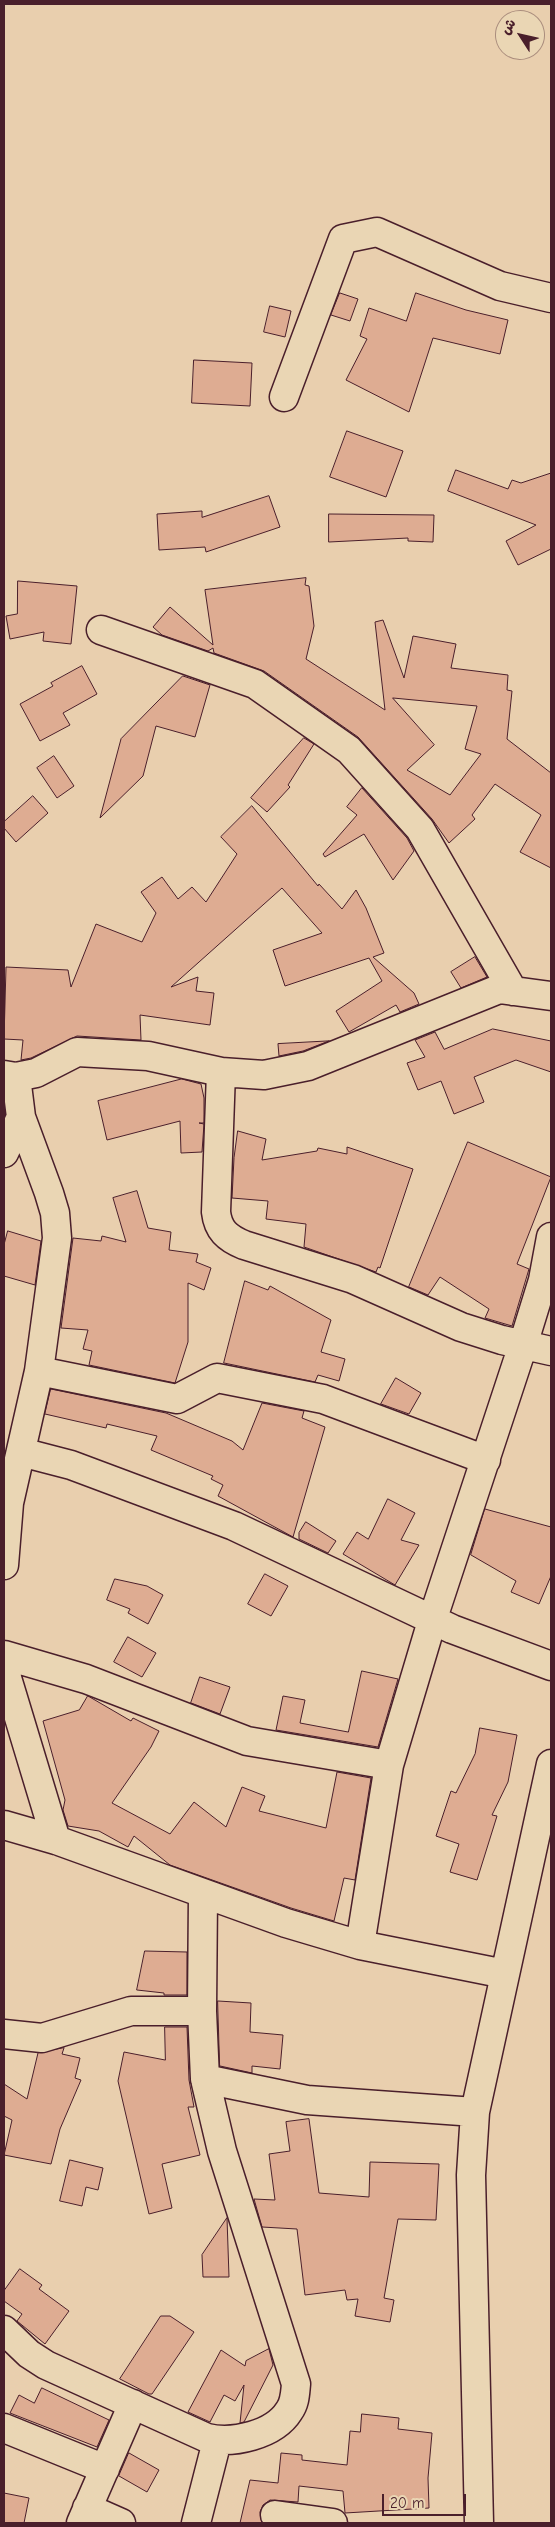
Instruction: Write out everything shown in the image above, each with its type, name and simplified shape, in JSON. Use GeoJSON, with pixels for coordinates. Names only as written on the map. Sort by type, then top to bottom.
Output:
{"type":"FeatureCollection","features":[{"type":"Feature","properties":{"kind":"street"},"geometry":{"type":"LineString","coordinates":[[284,397],[343,239],[377,232],[500,286],[551,298]]}},
{"type":"Feature","properties":{"kind":"street"},"geometry":{"type":"LineString","coordinates":[[101,630],[255,684],[349,750],[420,829],[513,991]]}},
{"type":"Feature","properties":{"kind":"street"},"geometry":{"type":"LineString","coordinates":[[4,1564],[6,1502],[22,1452],[38,1371],[57,1238],[55,1213],[21,1117],[10,1076],[36,1073],[77,1052],[148,1056],[220,1072],[264,1075],[308,1066],[499,989],[551,996]]}},
{"type":"Feature","properties":{"kind":"street"},"geometry":{"type":"LineString","coordinates":[[220,1072],[216,1212],[217,1221],[228,1237],[244,1245],[353,1279],[461,1327],[551,1351]]}},
{"type":"Feature","properties":{"kind":"street"},"geometry":{"type":"LineString","coordinates":[[4,1153],[21,1117]]}},
{"type":"Feature","properties":{"kind":"street"},"geometry":{"type":"LineString","coordinates":[[360,1945],[389,1764],[432,1621],[486,1460],[543,1280],[551,1237]]}},
{"type":"Feature","properties":{"kind":"street"},"geometry":{"type":"LineString","coordinates":[[38,1371],[177,1399],[217,1378],[323,1399],[486,1460]]}},
{"type":"Feature","properties":{"kind":"street"},"geometry":{"type":"LineString","coordinates":[[22,1452],[79,1468],[234,1526],[432,1621],[551,1666]]}},
{"type":"Feature","properties":{"kind":"street"},"geometry":{"type":"LineString","coordinates":[[4,1655],[86,1679],[247,1741],[389,1764]]}},
{"type":"Feature","properties":{"kind":"street"},"geometry":{"type":"LineString","coordinates":[[4,1668],[56,1840]]}},
{"type":"Feature","properties":{"kind":"street"},"geometry":{"type":"LineString","coordinates":[[479,2523],[471,2176],[475,2112],[551,1764]]}},
{"type":"Feature","properties":{"kind":"street"},"geometry":{"type":"LineString","coordinates":[[4,1825],[56,1840],[286,1924],[360,1945],[505,1974]]}},
{"type":"Feature","properties":{"kind":"street"},"geometry":{"type":"LineString","coordinates":[[4,2330],[29,2354],[46,2365],[217,2441],[238,2439],[271,2427],[282,2420],[290,2410],[295,2397],[296,2384],[222,2151],[205,2078],[202,2010],[203,1895]]}},
{"type":"Feature","properties":{"kind":"street"},"geometry":{"type":"LineString","coordinates":[[4,2034],[42,2038],[131,2011],[202,2010]]}},
{"type":"Feature","properties":{"kind":"street"},"geometry":{"type":"LineString","coordinates":[[205,2078],[308,2100],[475,2112]]}},
{"type":"Feature","properties":{"kind":"street"},"geometry":{"type":"LineString","coordinates":[[121,2523],[84,2516],[133,2404]]}},
{"type":"Feature","properties":{"kind":"street"},"geometry":{"type":"LineString","coordinates":[[4,2428],[105,2469]]}},
{"type":"Feature","properties":{"kind":"street"},"geometry":{"type":"LineString","coordinates":[[196,2523],[217,2441]]}},
{"type":"Feature","properties":{"kind":"street"},"geometry":{"type":"LineString","coordinates":[[275,2515],[333,2523]]}},
{"type":"Feature","properties":{"kind":"building"},"geometry":{"type":"Polygon","coordinates":[[[340,293],[358,299],[350,321],[331,315],[340,293]]]}},
{"type":"Feature","properties":{"kind":"building"},"geometry":{"type":"Polygon","coordinates":[[[416,293],[466,310],[508,320],[500,354],[433,338],[409,412],[346,380],[367,339],[360,336],[369,308],[406,321],[416,293]]]}},
{"type":"Feature","properties":{"kind":"building"},"geometry":{"type":"Polygon","coordinates":[[[270,306],[291,311],[285,337],[264,332],[270,306]]]}},
{"type":"Feature","properties":{"kind":"building"},"geometry":{"type":"Polygon","coordinates":[[[194,360],[252,363],[250,406],[192,403],[194,360]]]}},
{"type":"Feature","properties":{"kind":"building"},"geometry":{"type":"Polygon","coordinates":[[[347,431],[403,451],[386,497],[330,477],[347,431]]]}},
{"type":"Feature","properties":{"kind":"building"},"geometry":{"type":"Polygon","coordinates":[[[456,470],[508,489],[512,480],[521,483],[551,473],[551,549],[518,565],[506,541],[536,525],[448,491],[456,470]]]}},
{"type":"Feature","properties":{"kind":"building"},"geometry":{"type":"Polygon","coordinates":[[[269,496],[280,527],[206,552],[205,547],[159,550],[157,514],[202,511],[202,517],[269,496]]]}},
{"type":"Feature","properties":{"kind":"building"},"geometry":{"type":"Polygon","coordinates":[[[329,514],[434,515],[433,542],[408,541],[408,538],[329,542],[329,514]]]}},
{"type":"Feature","properties":{"kind":"building"},"geometry":{"type":"Polygon","coordinates":[[[306,578],[305,585],[309,586],[314,626],[306,659],[385,710],[375,622],[383,620],[404,678],[413,636],[456,644],[451,668],[508,675],[507,690],[512,691],[507,739],[551,773],[551,868],[520,852],[541,815],[495,784],[472,815],[475,819],[449,843],[432,819],[358,737],[264,671],[214,653],[213,648],[208,651],[162,635],[153,627],[170,607],[213,645],[205,590],[306,578]],[[393,698],[434,745],[407,770],[450,795],[481,754],[465,749],[477,706],[393,698]]]}},
{"type":"Feature","properties":{"kind":"building"},"geometry":{"type":"Polygon","coordinates":[[[18,581],[77,586],[71,644],[43,641],[44,632],[10,639],[6,616],[17,614],[18,581]]]}},
{"type":"Feature","properties":{"kind":"building"},"geometry":{"type":"Polygon","coordinates":[[[82,666],[97,694],[63,713],[70,725],[40,741],[20,704],[53,686],[51,683],[82,666]]]}},
{"type":"Feature","properties":{"kind":"building"},"geometry":{"type":"Polygon","coordinates":[[[183,676],[210,685],[195,737],[156,726],[143,776],[100,818],[121,739],[183,676]]]}},
{"type":"Feature","properties":{"kind":"building"},"geometry":{"type":"Polygon","coordinates":[[[304,738],[314,744],[288,785],[290,787],[267,812],[251,798],[304,738]]]}},
{"type":"Feature","properties":{"kind":"building"},"geometry":{"type":"Polygon","coordinates":[[[54,756],[74,786],[57,798],[37,768],[54,756]]]}},
{"type":"Feature","properties":{"kind":"building"},"geometry":{"type":"Polygon","coordinates":[[[362,788],[407,838],[414,851],[393,880],[364,834],[325,857],[323,854],[357,815],[347,807],[362,788]]]}},
{"type":"Feature","properties":{"kind":"building"},"geometry":{"type":"Polygon","coordinates":[[[33,796],[48,813],[16,842],[4,828],[4,822],[33,796]]]}},
{"type":"Feature","properties":{"kind":"building"},"geometry":{"type":"Polygon","coordinates":[[[252,806],[318,886],[319,884],[342,909],[356,890],[366,908],[384,953],[373,957],[414,993],[419,1004],[400,1012],[396,1005],[349,1032],[336,1011],[382,981],[369,958],[285,986],[273,950],[322,933],[282,888],[171,987],[198,977],[196,991],[214,993],[210,1025],[140,1015],[141,1040],[77,1036],[31,1058],[21,1060],[23,1040],[4,1039],[6,967],[68,970],[71,987],[96,924],[142,942],[156,913],[141,892],[162,877],[178,899],[192,887],[206,902],[237,854],[221,837],[252,806]]]}},
{"type":"Feature","properties":{"kind":"building"},"geometry":{"type":"Polygon","coordinates":[[[475,957],[487,977],[461,988],[451,972],[475,957]]]}},
{"type":"Feature","properties":{"kind":"building"},"geometry":{"type":"Polygon","coordinates":[[[493,1029],[551,1041],[551,1072],[516,1060],[474,1077],[484,1102],[454,1114],[441,1081],[418,1090],[407,1063],[425,1057],[415,1040],[435,1032],[444,1049],[493,1029]]]}},
{"type":"Feature","properties":{"kind":"building"},"geometry":{"type":"Polygon","coordinates":[[[329,1041],[303,1051],[279,1056],[278,1044],[329,1041]]]}},
{"type":"Feature","properties":{"kind":"building"},"geometry":{"type":"Polygon","coordinates":[[[182,1079],[201,1084],[204,1098],[204,1123],[199,1123],[204,1124],[202,1152],[181,1153],[180,1121],[107,1140],[98,1101],[182,1079]]]}},
{"type":"Feature","properties":{"kind":"building"},"geometry":{"type":"Polygon","coordinates":[[[238,1131],[266,1139],[262,1160],[317,1151],[318,1148],[347,1154],[347,1147],[413,1169],[380,1268],[378,1267],[376,1272],[304,1247],[306,1224],[266,1219],[268,1201],[232,1198],[234,1158],[238,1131]]]}},
{"type":"Feature","properties":{"kind":"building"},"geometry":{"type":"Polygon","coordinates":[[[468,1142],[551,1177],[517,1264],[529,1269],[512,1326],[485,1318],[489,1309],[440,1277],[428,1295],[409,1287],[468,1142]]]}},
{"type":"Feature","properties":{"kind":"building"},"geometry":{"type":"Polygon","coordinates":[[[137,1191],[148,1228],[171,1232],[169,1250],[198,1254],[196,1262],[211,1268],[204,1290],[188,1283],[188,1342],[175,1383],[89,1365],[92,1351],[83,1349],[88,1330],[61,1328],[73,1238],[101,1241],[102,1236],[126,1242],[113,1198],[137,1191]]]}},
{"type":"Feature","properties":{"kind":"building"},"geometry":{"type":"Polygon","coordinates":[[[8,1231],[41,1241],[35,1285],[4,1276],[4,1245],[8,1231]]]}},
{"type":"Feature","properties":{"kind":"building"},"geometry":{"type":"Polygon","coordinates":[[[245,1281],[268,1290],[270,1286],[331,1320],[321,1352],[345,1359],[339,1381],[318,1375],[315,1382],[224,1363],[245,1281]]]}},
{"type":"Feature","properties":{"kind":"building"},"geometry":{"type":"Polygon","coordinates":[[[396,1378],[421,1393],[409,1414],[381,1404],[396,1378]]]}},
{"type":"Feature","properties":{"kind":"building"},"geometry":{"type":"Polygon","coordinates":[[[51,1389],[166,1413],[232,1441],[243,1450],[262,1403],[304,1411],[302,1418],[325,1427],[293,1537],[218,1496],[223,1485],[211,1479],[213,1476],[151,1450],[157,1436],[107,1424],[106,1428],[45,1414],[51,1389]]]}},
{"type":"Feature","properties":{"kind":"building"},"geometry":{"type":"Polygon","coordinates":[[[388,1499],[415,1513],[401,1540],[419,1545],[395,1585],[343,1554],[357,1532],[368,1539],[388,1499]]]}},
{"type":"Feature","properties":{"kind":"building"},"geometry":{"type":"Polygon","coordinates":[[[485,1509],[551,1527],[551,1576],[539,1604],[511,1592],[516,1581],[471,1555],[485,1509]]]}},
{"type":"Feature","properties":{"kind":"building"},"geometry":{"type":"Polygon","coordinates":[[[306,1522],[336,1541],[328,1553],[299,1539],[299,1533],[306,1522]]]}},
{"type":"Feature","properties":{"kind":"building"},"geometry":{"type":"Polygon","coordinates":[[[265,1574],[288,1586],[271,1616],[248,1604],[265,1574]]]}},
{"type":"Feature","properties":{"kind":"building"},"geometry":{"type":"Polygon","coordinates":[[[115,1579],[147,1586],[163,1595],[148,1624],[128,1613],[130,1609],[107,1600],[115,1579]]]}},
{"type":"Feature","properties":{"kind":"building"},"geometry":{"type":"Polygon","coordinates":[[[128,1637],[156,1653],[142,1677],[114,1662],[128,1637]]]}},
{"type":"Feature","properties":{"kind":"building"},"geometry":{"type":"Polygon","coordinates":[[[362,1671],[398,1679],[378,1747],[276,1730],[283,1696],[305,1700],[300,1723],[348,1732],[362,1671]]]}},
{"type":"Feature","properties":{"kind":"building"},"geometry":{"type":"Polygon","coordinates":[[[200,1677],[230,1687],[220,1714],[191,1703],[200,1677]]]}},
{"type":"Feature","properties":{"kind":"building"},"geometry":{"type":"Polygon","coordinates":[[[88,1696],[131,1721],[133,1718],[159,1731],[151,1747],[112,1803],[170,1834],[194,1802],[226,1827],[242,1787],[265,1796],[259,1811],[326,1828],[337,1772],[371,1778],[355,1880],[344,1878],[334,1921],[291,1908],[170,1865],[134,1836],[128,1847],[99,1831],[68,1826],[63,1810],[65,1800],[43,1721],[79,1710],[88,1696]]]}},
{"type":"Feature","properties":{"kind":"building"},"geometry":{"type":"Polygon","coordinates":[[[480,1728],[517,1735],[508,1782],[492,1815],[497,1816],[477,1880],[450,1872],[459,1844],[436,1836],[451,1791],[456,1793],[475,1754],[480,1728]]]}},
{"type":"Feature","properties":{"kind":"building"},"geometry":{"type":"Polygon","coordinates":[[[145,1951],[187,1952],[187,1995],[164,1995],[164,1993],[137,1990],[145,1951]]]}},
{"type":"Feature","properties":{"kind":"building"},"geometry":{"type":"Polygon","coordinates":[[[218,2001],[251,2003],[250,2032],[283,2035],[280,2069],[252,2066],[252,2073],[220,2066],[218,2001]]]}},
{"type":"Feature","properties":{"kind":"building"},"geometry":{"type":"Polygon","coordinates":[[[165,2027],[187,2027],[189,2080],[194,2107],[188,2107],[200,2155],[162,2164],[172,2208],[149,2214],[118,2081],[124,2052],[165,2060],[165,2027]]]}},
{"type":"Feature","properties":{"kind":"building"},"geometry":{"type":"Polygon","coordinates":[[[64,2048],[62,2054],[80,2058],[75,2078],[81,2080],[60,2129],[51,2164],[4,2155],[12,2120],[4,2116],[4,2084],[27,2099],[38,2053],[64,2048]]]}},
{"type":"Feature","properties":{"kind":"building"},"geometry":{"type":"Polygon","coordinates":[[[309,2119],[319,2193],[369,2197],[370,2162],[439,2164],[436,2220],[398,2219],[384,2298],[394,2300],[390,2322],[355,2316],[358,2299],[347,2300],[345,2290],[305,2295],[297,2229],[262,2227],[254,2199],[275,2200],[269,2154],[290,2151],[286,2122],[309,2119]]]}},
{"type":"Feature","properties":{"kind":"building"},"geometry":{"type":"Polygon","coordinates":[[[70,2160],[103,2168],[98,2190],[86,2187],[82,2206],[60,2201],[70,2160]]]}},
{"type":"Feature","properties":{"kind":"building"},"geometry":{"type":"Polygon","coordinates":[[[227,2218],[229,2277],[203,2277],[202,2255],[227,2218]]]}},
{"type":"Feature","properties":{"kind":"building"},"geometry":{"type":"Polygon","coordinates":[[[20,2269],[42,2285],[39,2289],[69,2311],[45,2344],[17,2321],[22,2314],[4,2301],[4,2291],[20,2269]]]}},
{"type":"Feature","properties":{"kind":"building"},"geometry":{"type":"Polygon","coordinates":[[[161,2316],[170,2316],[194,2332],[152,2394],[149,2394],[120,2379],[161,2316]]]}},
{"type":"Feature","properties":{"kind":"building"},"geometry":{"type":"Polygon","coordinates":[[[269,2349],[273,2365],[244,2422],[240,2423],[244,2385],[235,2401],[224,2395],[210,2422],[188,2412],[221,2350],[245,2366],[246,2361],[269,2349]]]}},
{"type":"Feature","properties":{"kind":"building"},"geometry":{"type":"Polygon","coordinates":[[[42,2388],[109,2420],[97,2447],[10,2413],[19,2395],[34,2403],[42,2388]]]}},
{"type":"Feature","properties":{"kind":"building"},"geometry":{"type":"Polygon","coordinates":[[[362,2414],[399,2418],[398,2429],[432,2433],[428,2478],[429,2508],[345,2513],[343,2491],[299,2486],[298,2502],[270,2500],[263,2505],[260,2512],[262,2523],[240,2523],[250,2480],[278,2483],[281,2453],[302,2455],[302,2460],[347,2465],[350,2431],[360,2432],[362,2414]]]}},
{"type":"Feature","properties":{"kind":"building"},"geometry":{"type":"Polygon","coordinates":[[[129,2453],[159,2470],[147,2492],[119,2476],[129,2453]]]}},
{"type":"Feature","properties":{"kind":"building"},"geometry":{"type":"Polygon","coordinates":[[[4,2493],[29,2498],[24,2523],[4,2523],[4,2493]]]}}]}
